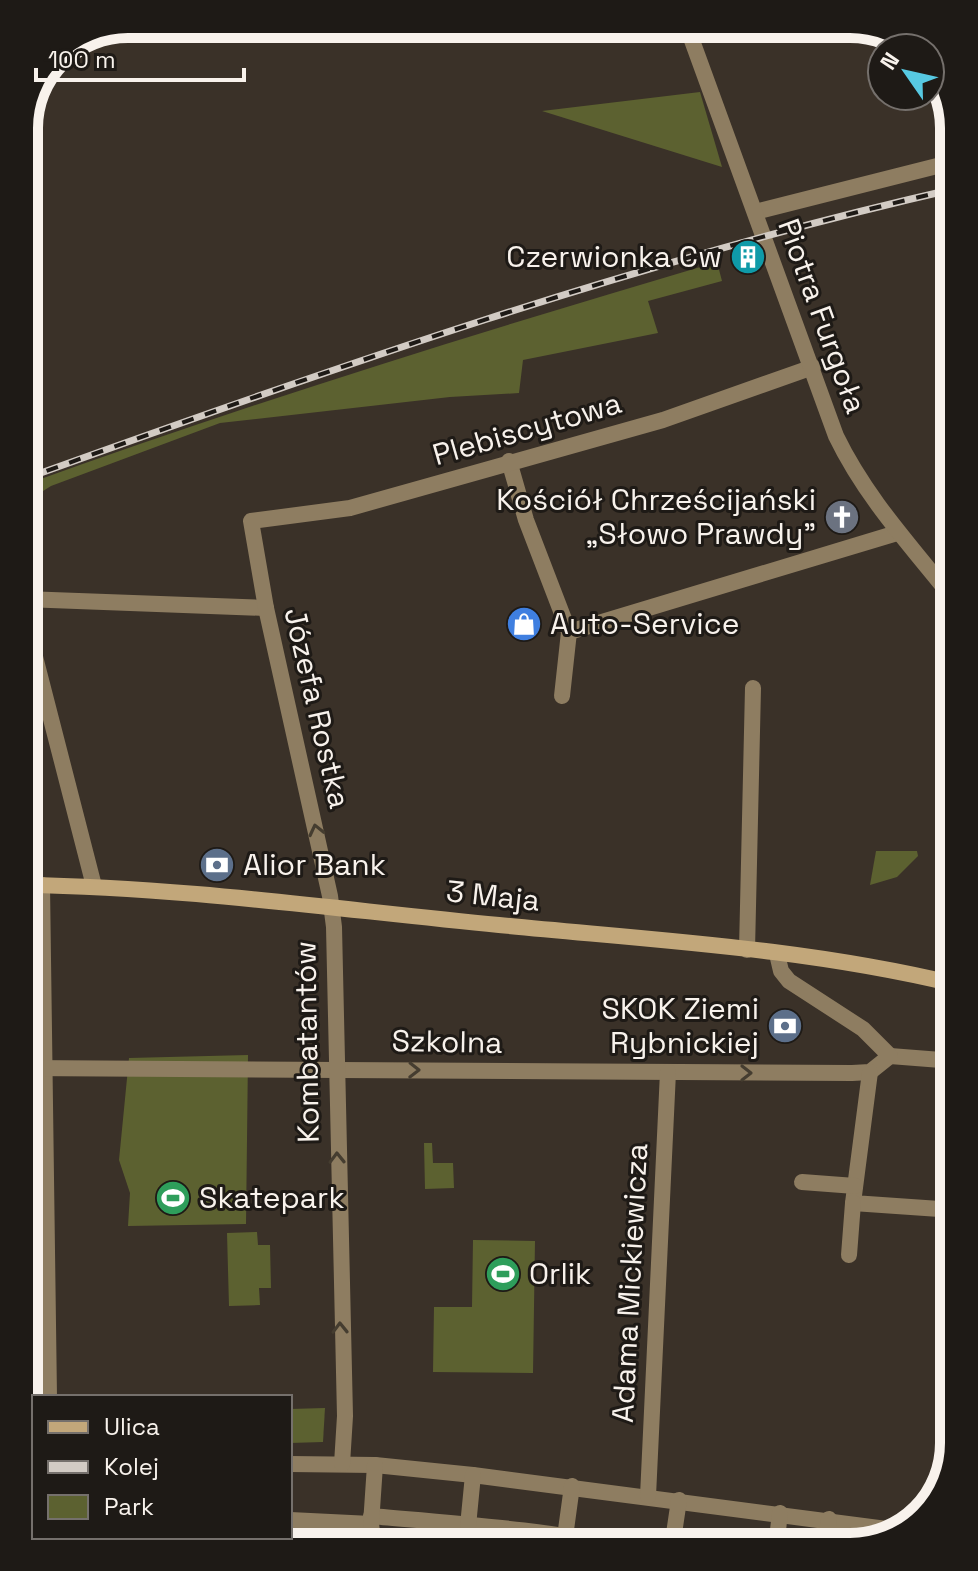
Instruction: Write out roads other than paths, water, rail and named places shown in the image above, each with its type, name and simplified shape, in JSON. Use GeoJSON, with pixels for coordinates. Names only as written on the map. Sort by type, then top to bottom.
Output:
{"type":"FeatureCollection","features":[{"type":"Feature","properties":{"kind":"main road","name":"3 Maja"},"geometry":{"type":"LineString","coordinates":[[38,885],[94,886],[331,906],[747,950],[861,963],[940,981]]}},
{"type":"Feature","properties":{"kind":"street","name":"Piotra Furgoła"},"geometry":{"type":"LineString","coordinates":[[691,38],[836,436],[855,475],[897,533],[940,584]]}},
{"type":"Feature","properties":{"kind":"street"},"geometry":{"type":"LineString","coordinates":[[755,212],[940,165]]}},
{"type":"Feature","properties":{"kind":"street","name":"Plebiscytowa"},"geometry":{"type":"LineString","coordinates":[[251,521],[350,508],[663,420],[813,367]]}},
{"type":"Feature","properties":{"kind":"street"},"geometry":{"type":"LineString","coordinates":[[509,461],[526,520],[569,632],[562,696]]}},
{"type":"Feature","properties":{"kind":"street","name":"Józefa Rostka"},"geometry":{"type":"LineString","coordinates":[[251,521],[266,608],[331,906]]}},
{"type":"Feature","properties":{"kind":"street"},"geometry":{"type":"LineString","coordinates":[[569,632],[897,533]]}},
{"type":"Feature","properties":{"kind":"street"},"geometry":{"type":"LineString","coordinates":[[38,600],[266,608]]}},
{"type":"Feature","properties":{"kind":"street"},"geometry":{"type":"LineString","coordinates":[[38,668],[94,886]]}},
{"type":"Feature","properties":{"kind":"street"},"geometry":{"type":"LineString","coordinates":[[747,950],[753,688]]}},
{"type":"Feature","properties":{"kind":"street","name":"Kombatantów"},"geometry":{"type":"LineString","coordinates":[[331,906],[341,1387],[345,1416],[342,1464]]}},
{"type":"Feature","properties":{"kind":"street"},"geometry":{"type":"LineString","coordinates":[[777,954],[781,971],[789,981],[863,1029],[890,1056],[940,1060]]}},
{"type":"Feature","properties":{"kind":"street"},"geometry":{"type":"LineString","coordinates":[[849,1255],[854,1194],[863,1158],[870,1072],[890,1056]]}},
{"type":"Feature","properties":{"kind":"street","name":"Szkolna"},"geometry":{"type":"LineString","coordinates":[[38,1068],[870,1072]]}},
{"type":"Feature","properties":{"kind":"street","name":"Adama Mickiewicza"},"geometry":{"type":"LineString","coordinates":[[648,1496],[668,1072]]}},
{"type":"Feature","properties":{"kind":"street"},"geometry":{"type":"LineString","coordinates":[[802,1182],[940,1208]]}},
{"type":"Feature","properties":{"kind":"street"},"geometry":{"type":"LineString","coordinates":[[38,1184],[49,1395]]}},
{"type":"Feature","properties":{"kind":"street"},"geometry":{"type":"LineString","coordinates":[[292,1464],[375,1465],[473,1475],[880,1527]]}},
{"type":"Feature","properties":{"kind":"street"},"geometry":{"type":"LineString","coordinates":[[372,1533],[375,1465]]}},
{"type":"Feature","properties":{"kind":"street"},"geometry":{"type":"LineString","coordinates":[[468,1526],[473,1475]]}},
{"type":"Feature","properties":{"kind":"street"},"geometry":{"type":"LineString","coordinates":[[566,1533],[572,1486]]}},
{"type":"Feature","properties":{"kind":"street"},"geometry":{"type":"LineString","coordinates":[[674,1533],[679,1500]]}},
{"type":"Feature","properties":{"kind":"street"},"geometry":{"type":"LineString","coordinates":[[778,1533],[780,1513]]}},
{"type":"Feature","properties":{"kind":"street"},"geometry":{"type":"LineString","coordinates":[[827,1533],[829,1519]]}},
{"type":"Feature","properties":{"kind":"street"},"geometry":{"type":"LineString","coordinates":[[292,1520],[371,1520],[530,1533]]}},
{"type":"Feature","properties":{"kind":"railway"},"geometry":{"type":"LineString","coordinates":[[38,474],[254,397],[601,283],[718,249],[940,192]]}},
{"type":"Feature","properties":{"kind":"place","name":"Czerwionka Cw"},"geometry":{"type":"Point","coordinates":[748,257]}},
{"type":"Feature","properties":{"kind":"place","name":"Kościół Chrześcijański „Słowo Prawdy”"},"geometry":{"type":"Point","coordinates":[842,517]}},
{"type":"Feature","properties":{"kind":"place","name":"Auto-Service"},"geometry":{"type":"Point","coordinates":[524,624]}},
{"type":"Feature","properties":{"kind":"place","name":"Alior Bank"},"geometry":{"type":"Point","coordinates":[217,865]}},
{"type":"Feature","properties":{"kind":"place","name":"SKOK Ziemi Rybnickiej"},"geometry":{"type":"Point","coordinates":[785,1026]}},
{"type":"Feature","properties":{"kind":"place","name":"Skatepark"},"geometry":{"type":"Point","coordinates":[173,1198]}},
{"type":"Feature","properties":{"kind":"place","name":"Orlik"},"geometry":{"type":"Point","coordinates":[503,1274]}}]}
